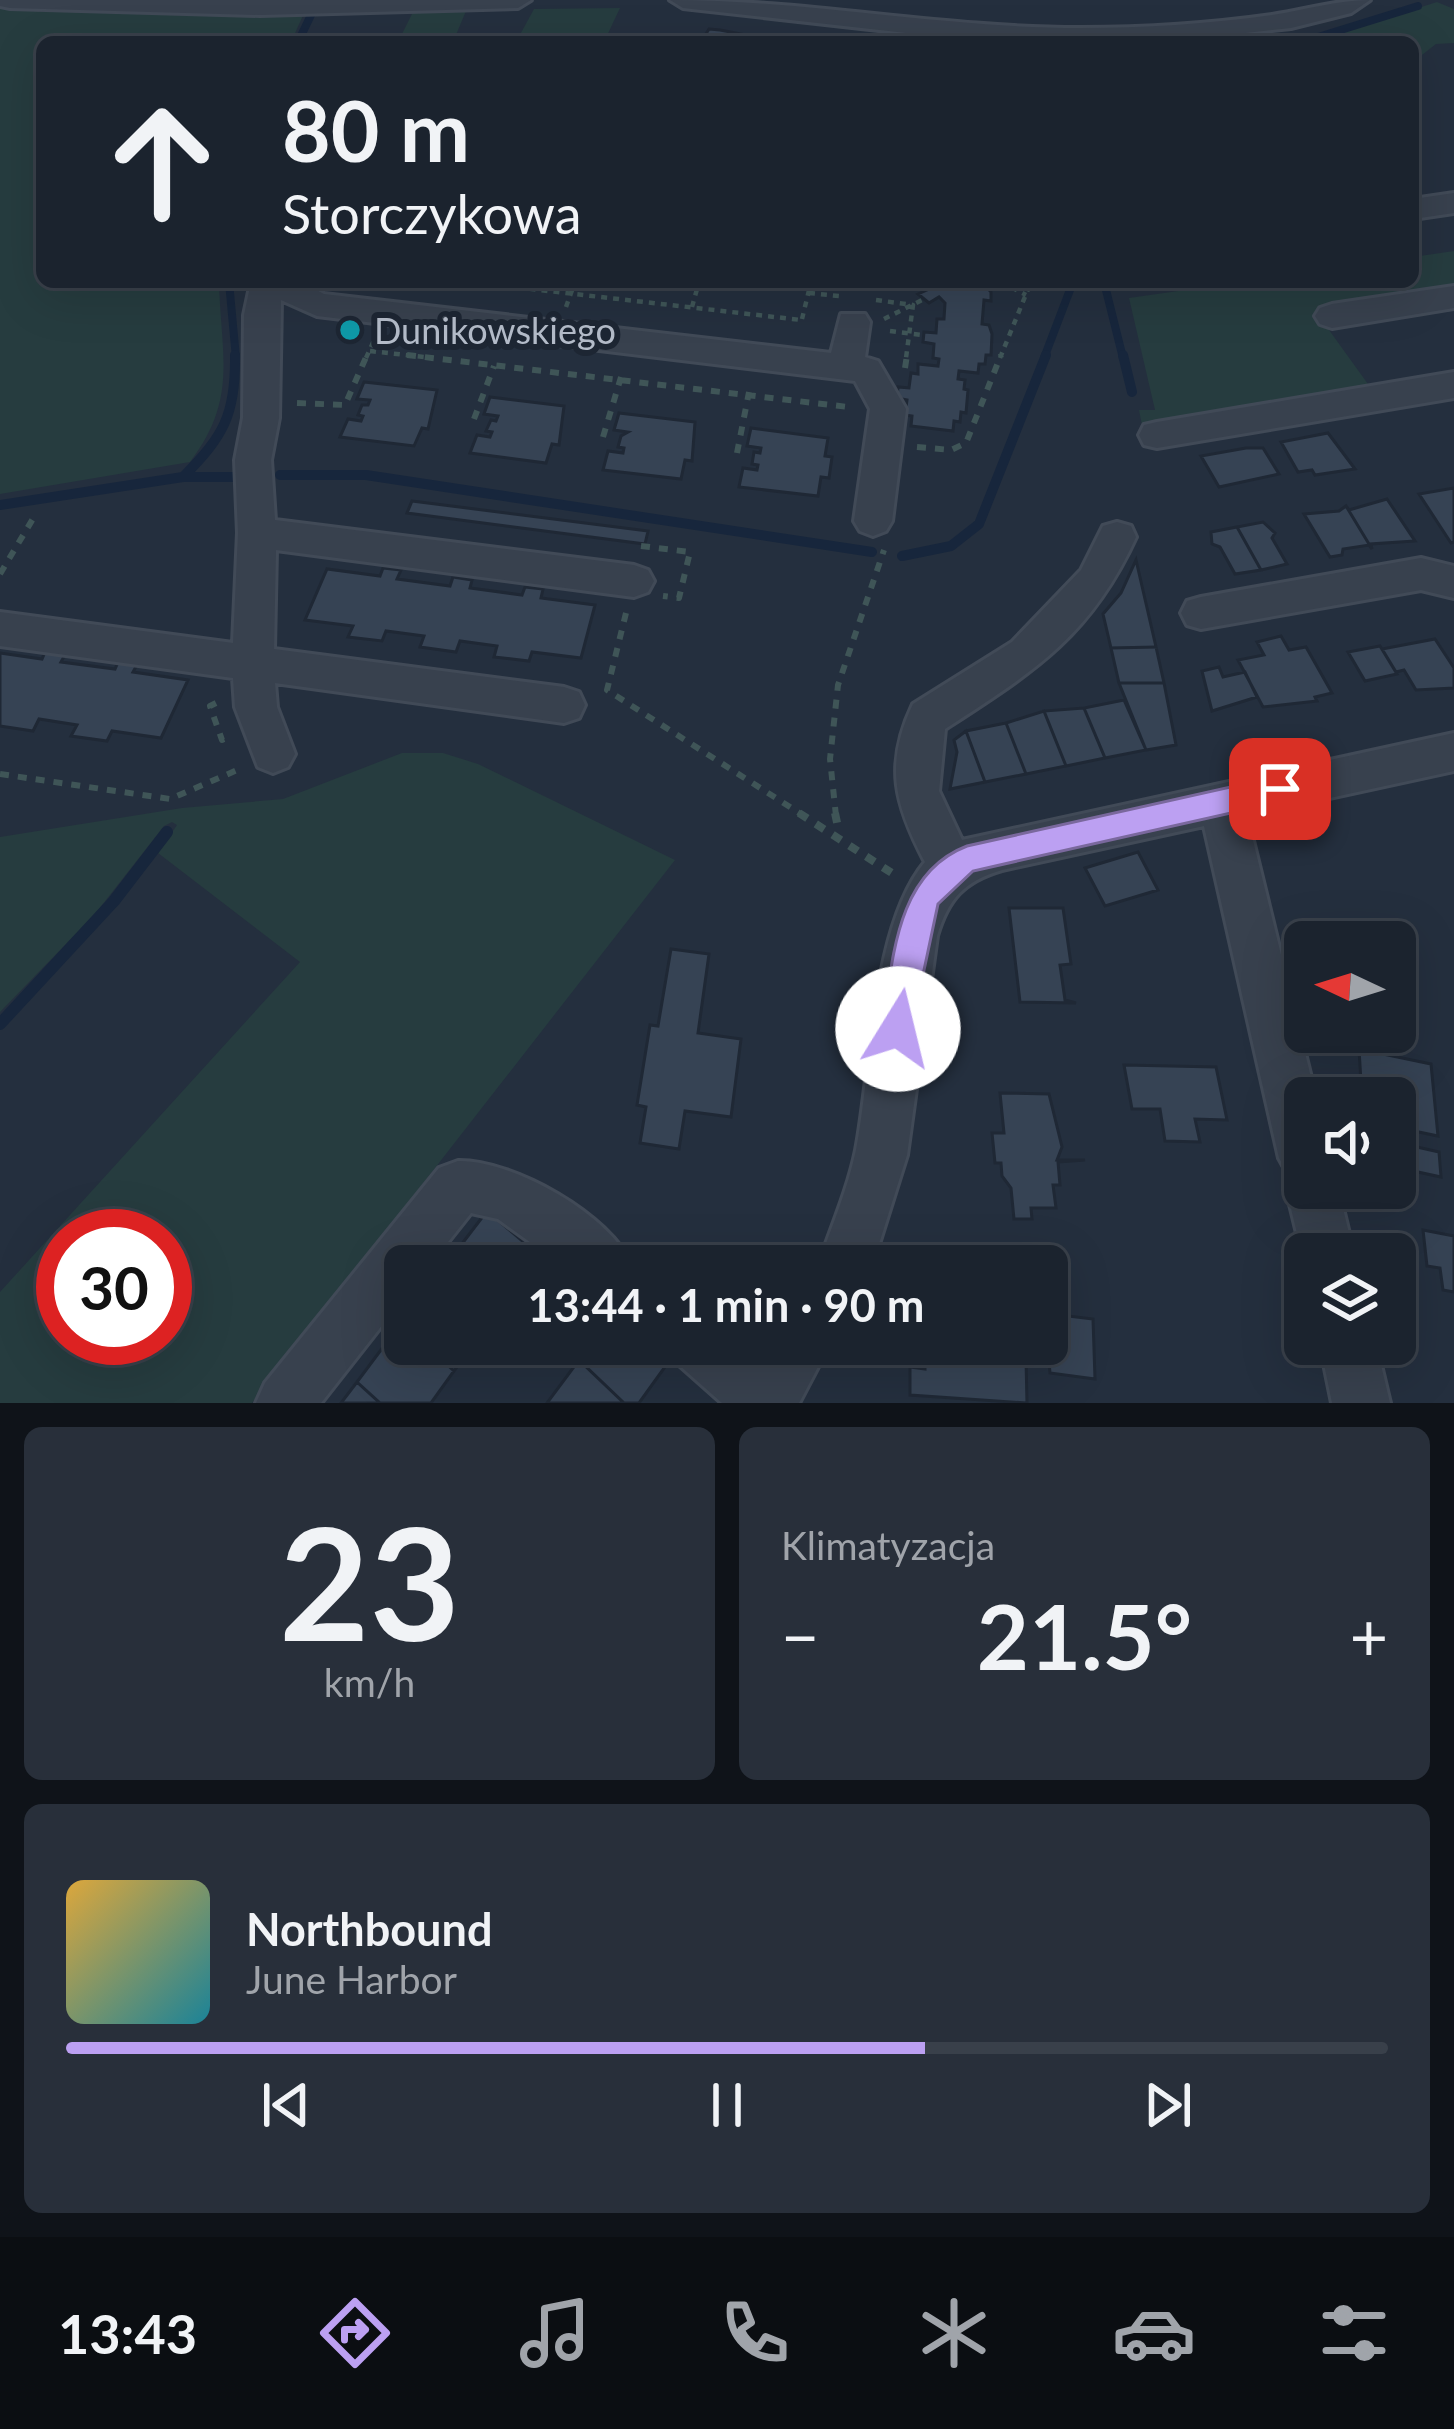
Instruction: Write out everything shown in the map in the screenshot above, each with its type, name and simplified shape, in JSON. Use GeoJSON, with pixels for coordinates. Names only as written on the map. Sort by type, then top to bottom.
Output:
{"type":"FeatureCollection","features":[{"type":"Feature","properties":{"kind":"street"},"geometry":{"type":"LineString","coordinates":[[10,0],[188,6],[518,0]]}},
{"type":"Feature","properties":{"kind":"street"},"geometry":{"type":"LineString","coordinates":[[682,0],[810,28],[1056,35],[1184,33],[1252,26],[1318,14],[1357,0]]}},
{"type":"Feature","properties":{"kind":"street"},"geometry":{"type":"LineString","coordinates":[[1048,4],[1056,35]]}},
{"type":"Feature","properties":{"kind":"street"},"geometry":{"type":"LineString","coordinates":[[319,36],[334,6]]}},
{"type":"Feature","properties":{"kind":"street"},"geometry":{"type":"LineString","coordinates":[[1419,207],[1454,203]]}},
{"type":"Feature","properties":{"kind":"street"},"geometry":{"type":"LineString","coordinates":[[269,288],[261,315],[261,418],[254,460],[254,662],[256,707],[273,754]]}},
{"type":"Feature","properties":{"kind":"street"},"geometry":{"type":"LineString","coordinates":[[284,288],[317,304],[856,369],[888,409],[873,520]]}},
{"type":"Feature","properties":{"kind":"street"},"geometry":{"type":"LineString","coordinates":[[1332,316],[1454,296]]}},
{"type":"Feature","properties":{"kind":"street"},"geometry":{"type":"LineString","coordinates":[[856,369],[864,323]]}},
{"type":"Feature","properties":{"kind":"street"},"geometry":{"type":"LineString","coordinates":[[1157,435],[1454,385]]}},
{"type":"Feature","properties":{"kind":"street"},"geometry":{"type":"LineString","coordinates":[[257,533],[634,581]]}},
{"type":"Feature","properties":{"kind":"street"},"geometry":{"type":"LineString","coordinates":[[939,882],[917,791],[921,736],[928,717],[940,705],[1026,654],[1096,581],[1117,537]]}},
{"type":"Feature","properties":{"kind":"street"},"geometry":{"type":"LineString","coordinates":[[1201,613],[1421,574],[1454,582]]}},
{"type":"Feature","properties":{"kind":"street"},"geometry":{"type":"LineString","coordinates":[[0,629],[564,705]]}},
{"type":"Feature","properties":{"kind":"street"},"geometry":{"type":"LineString","coordinates":[[852,1245],[881,1155],[913,936],[939,882],[1002,849],[1454,752]]}},
{"type":"Feature","properties":{"kind":"street"},"geometry":{"type":"LineString","coordinates":[[1221,802],[1286,1077]]}},
{"type":"Feature","properties":{"kind":"street"},"geometry":{"type":"LineString","coordinates":[[412,1245],[458,1187],[486,1187],[553,1223],[580,1245]]}},
{"type":"Feature","properties":{"kind":"street"},"geometry":{"type":"LineString","coordinates":[[285,1403],[384,1279]]}},
{"type":"Feature","properties":{"kind":"street"},"geometry":{"type":"LineString","coordinates":[[722,1365],[766,1403],[789,1365]]}},
{"type":"Feature","properties":{"kind":"street"},"geometry":{"type":"LineString","coordinates":[[1353,1365],[1361,1403]]}},
{"type":"Feature","properties":{"kind":"path"},"geometry":{"type":"LineString","coordinates":[[522,288],[802,320]]}},
{"type":"Feature","properties":{"kind":"path"},"geometry":{"type":"LineString","coordinates":[[794,362],[810,288]]}},
{"type":"Feature","properties":{"kind":"path"},"geometry":{"type":"LineString","coordinates":[[1012,288],[1026,296]]}},
{"type":"Feature","properties":{"kind":"path"},"geometry":{"type":"LineString","coordinates":[[883,442],[941,450],[966,443],[1029,288]]}},
{"type":"Feature","properties":{"kind":"path"},"geometry":{"type":"LineString","coordinates":[[864,323],[924,299]]}},
{"type":"Feature","properties":{"kind":"path"},"geometry":{"type":"LineString","coordinates":[[297,404],[345,405],[386,313]]}},
{"type":"Feature","properties":{"kind":"path"},"geometry":{"type":"LineString","coordinates":[[474,419],[508,328]]}},
{"type":"Feature","properties":{"kind":"path"},"geometry":{"type":"LineString","coordinates":[[890,331],[922,335]]}},
{"type":"Feature","properties":{"kind":"path"},"geometry":{"type":"LineString","coordinates":[[603,436],[632,343]]}},
{"type":"Feature","properties":{"kind":"path"},"geometry":{"type":"LineString","coordinates":[[370,351],[858,408]]}},
{"type":"Feature","properties":{"kind":"path"},"geometry":{"type":"LineString","coordinates":[[737,453],[757,358]]}},
{"type":"Feature","properties":{"kind":"path"},"geometry":{"type":"LineString","coordinates":[[0,574],[34,517]]}},
{"type":"Feature","properties":{"kind":"path"},"geometry":{"type":"LineString","coordinates":[[840,836],[828,792],[835,714],[849,643],[884,558]]}},
{"type":"Feature","properties":{"kind":"path"},"geometry":{"type":"LineString","coordinates":[[634,581],[608,690],[840,836],[939,882]]}},
{"type":"Feature","properties":{"kind":"path"},"geometry":{"type":"LineString","coordinates":[[0,774],[170,799],[273,754]]}},
{"type":"Feature","properties":{"kind":"green space"},"geometry":{"type":"Polygon","coordinates":[[[0,0],[310,0],[294,36],[36,36],[36,288],[219,288],[223,376],[215,418],[190,462],[0,494],[0,0]]]}},
{"type":"Feature","properties":{"kind":"green space"},"geometry":{"type":"Polygon","coordinates":[[[1437,2],[1454,9],[1454,43],[1436,44],[1419,57],[1419,36],[1330,36],[1437,2]]]}},
{"type":"Feature","properties":{"kind":"green space"},"geometry":{"type":"Polygon","coordinates":[[[620,8],[607,36],[519,36],[534,9],[620,8]]]}},
{"type":"Feature","properties":{"kind":"green space"},"geometry":{"type":"Polygon","coordinates":[[[466,11],[456,36],[401,36],[413,12],[466,11]]]}},
{"type":"Feature","properties":{"kind":"green space"},"geometry":{"type":"Polygon","coordinates":[[[1454,251],[1454,292],[1324,323],[1373,391],[1143,430],[1139,410],[1155,410],[1129,298],[1199,288],[1419,288],[1419,256],[1454,251]]]}},
{"type":"Feature","properties":{"kind":"green space"},"geometry":{"type":"Polygon","coordinates":[[[402,753],[443,753],[478,764],[675,860],[252,1403],[0,1403],[0,1292],[36,1252],[36,1365],[192,1365],[192,1209],[75,1209],[300,962],[158,853],[177,825],[172,822],[95,914],[0,1012],[0,837],[182,808],[283,799],[402,753]]]}},
{"type":"Feature","properties":{"kind":"building"},"geometry":{"type":"Polygon","coordinates":[[[709,29],[746,35],[745,36],[705,36],[709,29]]]}},
{"type":"Feature","properties":{"kind":"building"},"geometry":{"type":"Polygon","coordinates":[[[987,288],[991,292],[991,301],[984,300],[982,324],[989,325],[992,334],[991,355],[979,364],[978,373],[959,371],[958,379],[965,380],[968,390],[966,413],[961,412],[960,422],[954,421],[953,431],[911,426],[912,416],[905,415],[907,400],[897,398],[898,387],[909,388],[911,373],[918,374],[918,364],[938,366],[934,344],[923,342],[924,332],[936,333],[937,319],[944,319],[945,303],[939,297],[929,303],[918,294],[929,289],[987,288]]]}},
{"type":"Feature","properties":{"kind":"building"},"geometry":{"type":"Polygon","coordinates":[[[364,382],[437,390],[428,429],[422,428],[414,446],[340,437],[348,419],[361,421],[362,405],[368,405],[370,400],[357,399],[364,382]]]}},
{"type":"Feature","properties":{"kind":"building"},"geometry":{"type":"Polygon","coordinates":[[[490,397],[564,406],[559,445],[552,444],[546,463],[470,453],[477,435],[490,437],[492,432],[486,431],[498,416],[484,414],[490,397]]]}},
{"type":"Feature","properties":{"kind":"building"},"geometry":{"type":"Polygon","coordinates":[[[619,413],[695,422],[692,461],[685,460],[681,479],[603,470],[608,451],[623,453],[624,448],[618,447],[621,436],[628,432],[614,430],[619,413]]]}},
{"type":"Feature","properties":{"kind":"building"},"geometry":{"type":"Polygon","coordinates":[[[751,428],[828,438],[829,478],[821,477],[818,496],[739,487],[743,468],[757,470],[758,465],[752,464],[754,452],[760,453],[761,448],[747,446],[751,428]]]}},
{"type":"Feature","properties":{"kind":"building"},"geometry":{"type":"Polygon","coordinates":[[[1328,433],[1355,469],[1315,475],[1312,470],[1298,472],[1281,442],[1328,433]]]}},
{"type":"Feature","properties":{"kind":"building"},"geometry":{"type":"Polygon","coordinates":[[[1263,448],[1279,474],[1219,487],[1201,456],[1263,448]]]}},
{"type":"Feature","properties":{"kind":"building"},"geometry":{"type":"Polygon","coordinates":[[[1454,488],[1454,542],[1451,543],[1419,494],[1454,488]]]}},
{"type":"Feature","properties":{"kind":"building"},"geometry":{"type":"Polygon","coordinates":[[[1387,499],[1415,541],[1371,544],[1372,549],[1346,506],[1349,510],[1387,499]]]}},
{"type":"Feature","properties":{"kind":"building"},"geometry":{"type":"Polygon","coordinates":[[[412,501],[648,531],[645,544],[407,513],[412,501]]]}},
{"type":"Feature","properties":{"kind":"building"},"geometry":{"type":"Polygon","coordinates":[[[1346,506],[1372,549],[1369,545],[1343,549],[1342,555],[1330,557],[1304,514],[1339,511],[1346,506]]]}},
{"type":"Feature","properties":{"kind":"building"},"geometry":{"type":"Polygon","coordinates":[[[1263,522],[1275,533],[1272,538],[1287,564],[1261,570],[1237,527],[1263,522]]]}},
{"type":"Feature","properties":{"kind":"building"},"geometry":{"type":"Polygon","coordinates":[[[1237,527],[1261,570],[1235,574],[1220,547],[1212,544],[1211,532],[1237,527]]]}},
{"type":"Feature","properties":{"kind":"building"},"geometry":{"type":"Polygon","coordinates":[[[1136,560],[1156,647],[1111,648],[1103,614],[1121,593],[1136,560]]]}},
{"type":"Feature","properties":{"kind":"building"},"geometry":{"type":"Polygon","coordinates":[[[383,568],[401,570],[397,579],[450,586],[453,577],[472,580],[470,588],[522,595],[525,587],[543,589],[541,598],[595,605],[581,658],[532,652],[529,661],[494,657],[497,646],[460,641],[456,652],[420,647],[424,636],[386,631],[382,641],[348,637],[353,626],[305,620],[327,569],[380,576],[383,568]]]}},
{"type":"Feature","properties":{"kind":"building"},"geometry":{"type":"Polygon","coordinates":[[[1281,636],[1289,650],[1306,647],[1332,693],[1315,697],[1317,701],[1263,707],[1238,660],[1264,655],[1257,642],[1281,636]]]}},
{"type":"Feature","properties":{"kind":"building"},"geometry":{"type":"Polygon","coordinates":[[[1435,639],[1454,668],[1454,688],[1416,690],[1404,670],[1396,672],[1382,649],[1435,639]]]}},
{"type":"Feature","properties":{"kind":"building"},"geometry":{"type":"Polygon","coordinates":[[[1380,646],[1397,674],[1365,681],[1348,652],[1380,646]]]}},
{"type":"Feature","properties":{"kind":"building"},"geometry":{"type":"Polygon","coordinates":[[[1156,647],[1164,683],[1119,683],[1111,648],[1156,647]]]}},
{"type":"Feature","properties":{"kind":"building"},"geometry":{"type":"Polygon","coordinates":[[[46,650],[66,653],[61,662],[115,669],[119,660],[138,663],[133,672],[188,680],[161,738],[112,731],[107,741],[71,736],[77,725],[39,719],[33,731],[0,726],[0,653],[42,659],[46,650]]]}},
{"type":"Feature","properties":{"kind":"building"},"geometry":{"type":"Polygon","coordinates":[[[1219,667],[1223,677],[1245,672],[1257,697],[1212,711],[1202,671],[1219,667]]]}},
{"type":"Feature","properties":{"kind":"building"},"geometry":{"type":"Polygon","coordinates":[[[1119,683],[1164,683],[1176,745],[1146,750],[1119,683]]]}},
{"type":"Feature","properties":{"kind":"building"},"geometry":{"type":"Polygon","coordinates":[[[1124,700],[1146,750],[1105,758],[1084,708],[1124,700]]]}},
{"type":"Feature","properties":{"kind":"building"},"geometry":{"type":"Polygon","coordinates":[[[1084,708],[1105,758],[1066,766],[1044,711],[1084,708]]]}},
{"type":"Feature","properties":{"kind":"building"},"geometry":{"type":"Polygon","coordinates":[[[1044,711],[1066,766],[1026,774],[1006,723],[1044,711]]]}},
{"type":"Feature","properties":{"kind":"building"},"geometry":{"type":"Polygon","coordinates":[[[1006,723],[1026,774],[985,782],[966,731],[1006,723]]]}},
{"type":"Feature","properties":{"kind":"building"},"geometry":{"type":"Polygon","coordinates":[[[966,731],[985,782],[950,789],[957,752],[954,740],[966,731]]]}},
{"type":"Feature","properties":{"kind":"building"},"geometry":{"type":"Polygon","coordinates":[[[1138,852],[1158,890],[1105,906],[1085,868],[1138,852]]]}},
{"type":"Feature","properties":{"kind":"building"},"geometry":{"type":"Polygon","coordinates":[[[1009,908],[1063,908],[1071,964],[1060,965],[1065,1000],[1076,1003],[1020,1002],[1009,908]]]}},
{"type":"Feature","properties":{"kind":"building"},"geometry":{"type":"Polygon","coordinates":[[[671,949],[709,954],[698,1033],[741,1039],[731,1117],[685,1111],[679,1149],[640,1143],[646,1107],[637,1105],[650,1025],[658,1026],[671,949]]]}},
{"type":"Feature","properties":{"kind":"building"},"geometry":{"type":"Polygon","coordinates":[[[1359,1053],[1431,1064],[1438,1136],[1416,1131],[1416,1077],[1361,1077],[1359,1053]]]}},
{"type":"Feature","properties":{"kind":"building"},"geometry":{"type":"Polygon","coordinates":[[[1124,1065],[1216,1067],[1227,1120],[1195,1119],[1200,1142],[1165,1141],[1160,1109],[1132,1109],[1124,1065]]]}},
{"type":"Feature","properties":{"kind":"building"},"geometry":{"type":"Polygon","coordinates":[[[1000,1093],[1049,1094],[1062,1147],[1057,1160],[1085,1160],[1058,1162],[1060,1185],[1053,1185],[1056,1208],[1031,1208],[1032,1219],[1014,1219],[1011,1188],[1002,1176],[1001,1163],[995,1163],[992,1133],[1004,1133],[1000,1093]]]}},
{"type":"Feature","properties":{"kind":"building"},"geometry":{"type":"Polygon","coordinates":[[[1416,1147],[1439,1152],[1441,1177],[1416,1172],[1416,1147]]]}},
{"type":"Feature","properties":{"kind":"building"},"geometry":{"type":"Polygon","coordinates":[[[487,1211],[527,1245],[461,1245],[487,1211]]]}},
{"type":"Feature","properties":{"kind":"building"},"geometry":{"type":"Polygon","coordinates":[[[1423,1230],[1454,1236],[1454,1292],[1443,1290],[1440,1268],[1427,1266],[1423,1230]]]}},
{"type":"Feature","properties":{"kind":"building"},"geometry":{"type":"Polygon","coordinates":[[[1068,1316],[1093,1319],[1095,1379],[1050,1373],[1049,1365],[1068,1365],[1068,1316]]]}},
{"type":"Feature","properties":{"kind":"building"},"geometry":{"type":"Polygon","coordinates":[[[384,1346],[384,1365],[448,1365],[454,1371],[431,1403],[380,1403],[357,1382],[384,1346]]]}},
{"type":"Feature","properties":{"kind":"building"},"geometry":{"type":"Polygon","coordinates":[[[575,1365],[584,1365],[624,1403],[547,1403],[575,1365]]]}},
{"type":"Feature","properties":{"kind":"building"},"geometry":{"type":"Polygon","coordinates":[[[584,1365],[666,1365],[639,1403],[624,1403],[584,1365]]]}},
{"type":"Feature","properties":{"kind":"building"},"geometry":{"type":"Polygon","coordinates":[[[925,1365],[1026,1365],[1027,1403],[910,1395],[910,1367],[925,1369],[925,1365]]]}},
{"type":"Feature","properties":{"kind":"building"},"geometry":{"type":"Polygon","coordinates":[[[357,1382],[380,1403],[341,1403],[357,1382]]]}},
{"type":"Feature","properties":{"kind":"waterway"},"geometry":{"type":"LineString","coordinates":[[1321,36],[1418,6]]}},
{"type":"Feature","properties":{"kind":"waterway"},"geometry":{"type":"LineString","coordinates":[[301,36],[312,13]]}},
{"type":"Feature","properties":{"kind":"waterway"},"geometry":{"type":"LineString","coordinates":[[230,288],[236,358]]}},
{"type":"Feature","properties":{"kind":"waterway"},"geometry":{"type":"LineString","coordinates":[[1044,358],[1071,288]]}},
{"type":"Feature","properties":{"kind":"waterway"},"geometry":{"type":"LineString","coordinates":[[1106,288],[1123,358]]}},
{"type":"Feature","properties":{"kind":"waterway"},"geometry":{"type":"LineString","coordinates":[[183,477],[225,423],[235,355]]}},
{"type":"Feature","properties":{"kind":"waterway"},"geometry":{"type":"LineString","coordinates":[[902,556],[951,546],[979,524],[1046,355]]}},
{"type":"Feature","properties":{"kind":"waterway"},"geometry":{"type":"LineString","coordinates":[[1123,355],[1132,392]]}},
{"type":"Feature","properties":{"kind":"waterway"},"geometry":{"type":"LineString","coordinates":[[280,475],[366,475],[872,552]]}},
{"type":"Feature","properties":{"kind":"waterway"},"geometry":{"type":"LineString","coordinates":[[0,505],[183,477]]}},
{"type":"Feature","properties":{"kind":"waterway"},"geometry":{"type":"LineString","coordinates":[[183,477],[233,477]]}},
{"type":"Feature","properties":{"kind":"waterway"},"geometry":{"type":"LineString","coordinates":[[0,1024],[114,901],[167,832]]}},
{"type":"Feature","properties":{"kind":"place","name":"Dunikowskiego"},"geometry":{"type":"Point","coordinates":[350,330]}},
{"type":"Feature","properties":{"kind":"route"},"geometry":{"type":"LineString","coordinates":[[898,1029],[913,936],[925,897],[943,875],[967,859],[1280,789]]}}]}
